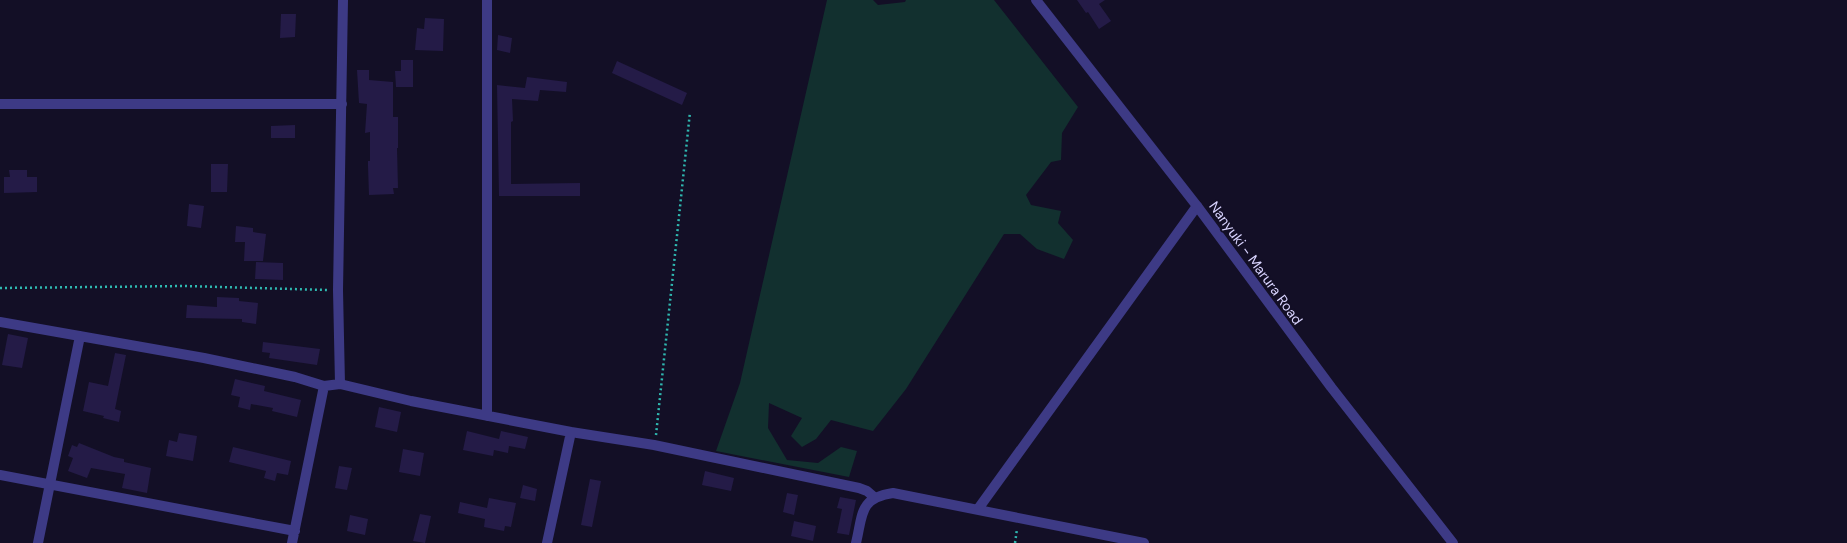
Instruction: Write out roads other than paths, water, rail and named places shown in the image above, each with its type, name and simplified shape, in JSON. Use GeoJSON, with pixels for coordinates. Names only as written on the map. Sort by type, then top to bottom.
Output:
{"type":"FeatureCollection","features":[{"type":"Feature","properties":{"kind":"street"},"geometry":{"type":"LineString","coordinates":[[340,384],[338,290],[342,104],[342,0]]}},
{"type":"Feature","properties":{"kind":"street"},"geometry":{"type":"LineString","coordinates":[[486,0],[487,416]]}},
{"type":"Feature","properties":{"kind":"street","name":"Nanyuki - Marura Road"},"geometry":{"type":"LineString","coordinates":[[1036,0],[1197,206],[1331,387],[1453,543]]}},
{"type":"Feature","properties":{"kind":"street"},"geometry":{"type":"LineString","coordinates":[[0,104],[342,104]]}},
{"type":"Feature","properties":{"kind":"street"},"geometry":{"type":"LineString","coordinates":[[978,509],[1197,206]]}},
{"type":"Feature","properties":{"kind":"street"},"geometry":{"type":"LineString","coordinates":[[0,322],[242,366],[295,377],[324,386],[340,384],[411,401],[487,416],[571,432],[654,445],[859,488],[867,491],[874,497]]}},
{"type":"Feature","properties":{"kind":"street"},"geometry":{"type":"LineString","coordinates":[[38,543],[80,336]]}},
{"type":"Feature","properties":{"kind":"street"},"geometry":{"type":"LineString","coordinates":[[292,543],[324,386]]}},
{"type":"Feature","properties":{"kind":"street"},"geometry":{"type":"LineString","coordinates":[[547,543],[571,432]]}},
{"type":"Feature","properties":{"kind":"street"},"geometry":{"type":"LineString","coordinates":[[0,475],[295,531]]}},
{"type":"Feature","properties":{"kind":"street"},"geometry":{"type":"LineString","coordinates":[[856,543],[863,512],[868,502],[874,497],[893,493],[1144,543]]}}]}
